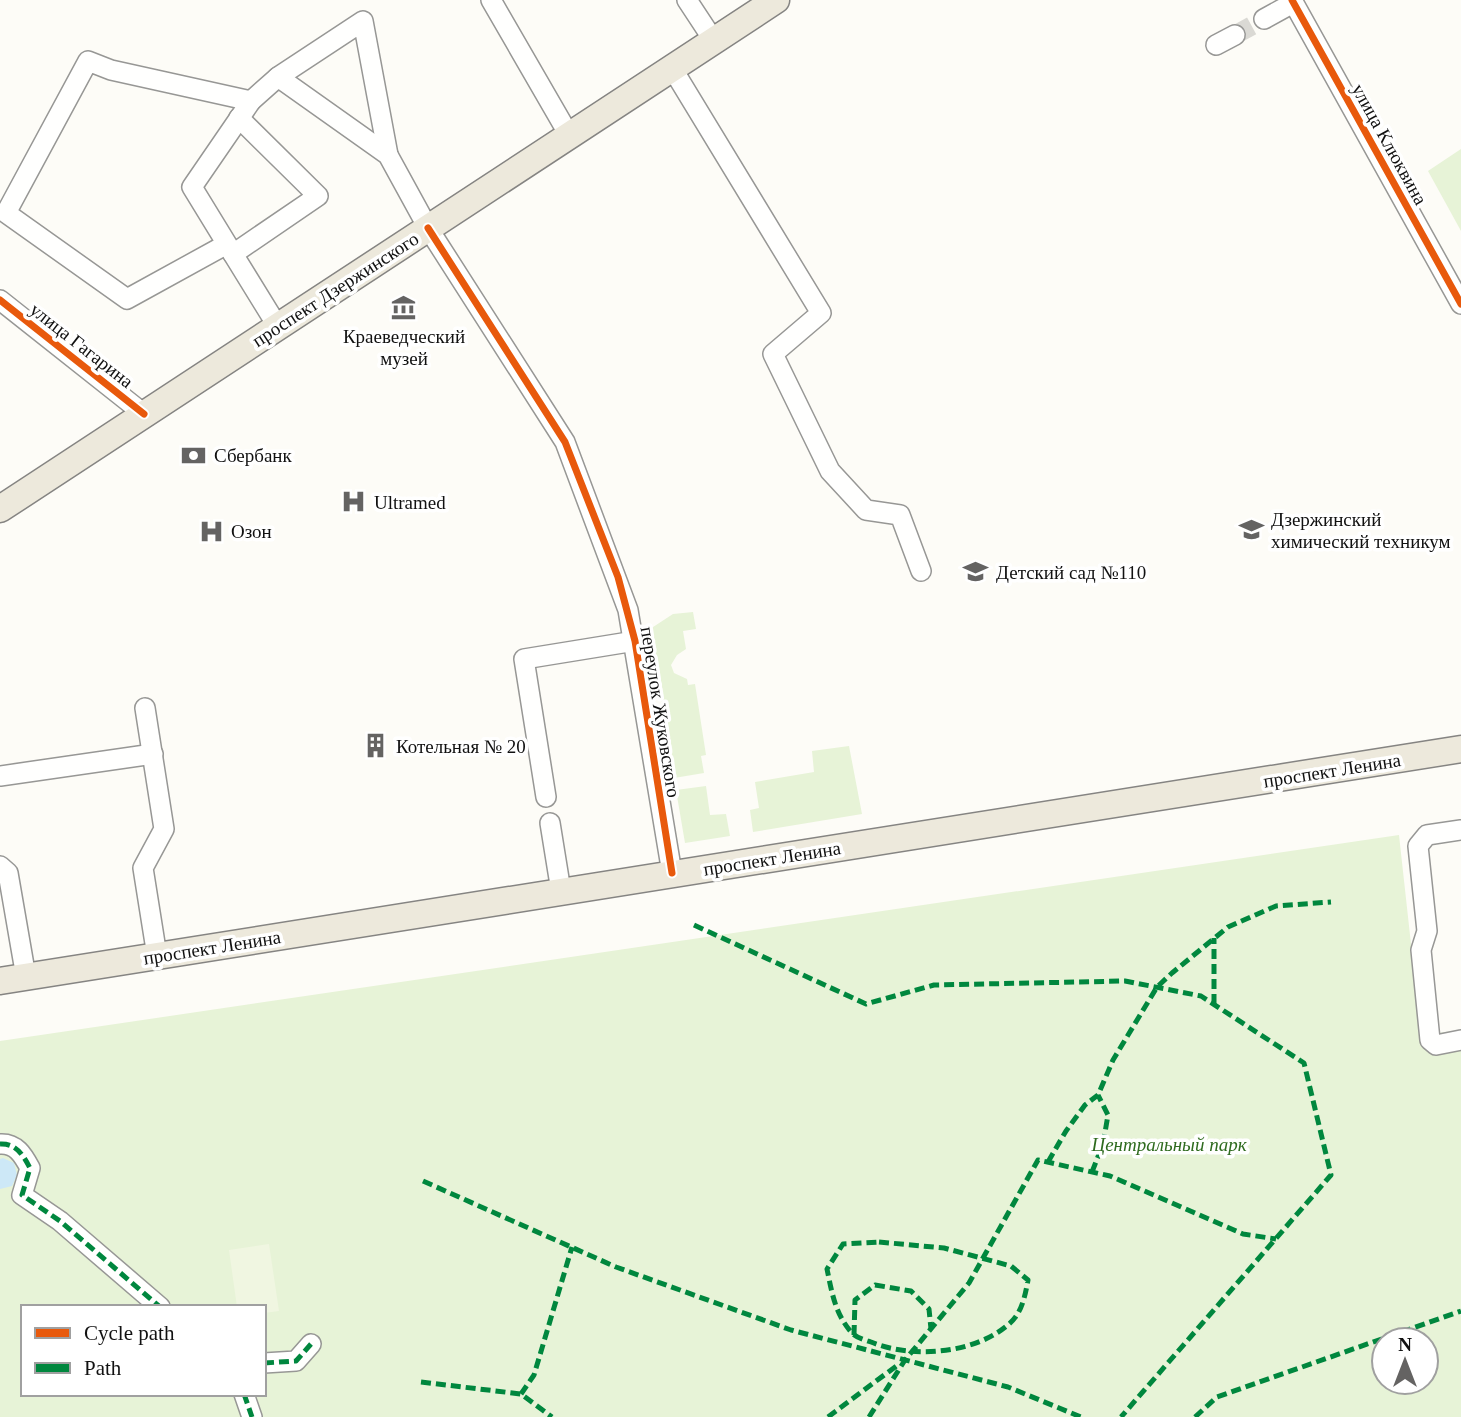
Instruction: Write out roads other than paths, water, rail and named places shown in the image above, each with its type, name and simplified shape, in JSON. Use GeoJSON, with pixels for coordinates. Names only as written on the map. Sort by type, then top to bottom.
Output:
{"type":"FeatureCollection","features":[{"type":"Feature","properties":{"kind":"main road","name":"проспект Дзержинского"},"geometry":{"type":"LineString","coordinates":[[0,509],[776,0]]}},
{"type":"Feature","properties":{"kind":"main road","name":"проспект Ленина"},"geometry":{"type":"LineString","coordinates":[[13,979],[1461,749]]}},
{"type":"Feature","properties":{"kind":"street"},"geometry":{"type":"LineString","coordinates":[[491,0],[569,135]]}},
{"type":"Feature","properties":{"kind":"street"},"geometry":{"type":"LineString","coordinates":[[687,0],[714,41]]}},
{"type":"Feature","properties":{"kind":"street"},"geometry":{"type":"LineString","coordinates":[[1264,19],[1293,1]]}},
{"type":"Feature","properties":{"kind":"street","name":"улица Клюквина"},"geometry":{"type":"LineString","coordinates":[[1293,1],[1461,304]]}},
{"type":"Feature","properties":{"kind":"street"},"geometry":{"type":"LineString","coordinates":[[278,327],[192,187],[251,102],[278,77],[363,21],[388,155]]}},
{"type":"Feature","properties":{"kind":"street"},"geometry":{"type":"LineString","coordinates":[[1216,45],[1235,35]]}},
{"type":"Feature","properties":{"kind":"street"},"geometry":{"type":"LineString","coordinates":[[239,118],[318,196],[230,249],[127,299],[6,213],[88,61],[111,70],[251,102]]}},
{"type":"Feature","properties":{"kind":"street"},"geometry":{"type":"LineString","coordinates":[[672,68],[821,313],[774,354],[830,471],[866,510],[900,515],[921,572]]}},
{"type":"Feature","properties":{"kind":"street"},"geometry":{"type":"LineString","coordinates":[[278,77],[388,155]]}},
{"type":"Feature","properties":{"kind":"street","name":"переулок Жуковского"},"geometry":{"type":"LineString","coordinates":[[388,155],[428,228],[565,442],[618,577],[635,641],[672,873]]}},
{"type":"Feature","properties":{"kind":"street","name":"улица Гагарина"},"geometry":{"type":"LineString","coordinates":[[0,300],[144,414]]}},
{"type":"Feature","properties":{"kind":"street"},"geometry":{"type":"LineString","coordinates":[[546,797],[524,659],[635,641]]}},
{"type":"Feature","properties":{"kind":"street"},"geometry":{"type":"LineString","coordinates":[[145,708],[164,829],[143,868],[157,956]]}},
{"type":"Feature","properties":{"kind":"street"},"geometry":{"type":"LineString","coordinates":[[0,776],[153,754]]}},
{"type":"Feature","properties":{"kind":"street"},"geometry":{"type":"LineString","coordinates":[[550,823],[561,891]]}},
{"type":"Feature","properties":{"kind":"street"},"geometry":{"type":"LineString","coordinates":[[1461,830],[1427,835],[1418,846],[1427,931],[1421,950],[1430,1040],[1436,1045],[1461,1040]]}},
{"type":"Feature","properties":{"kind":"street"},"geometry":{"type":"LineString","coordinates":[[0,866],[8,873],[13,979]]}},
{"type":"Feature","properties":{"kind":"street"},"geometry":{"type":"LineString","coordinates":[[0,1144],[9,1144],[22,1153],[30,1168],[22,1195],[60,1221],[158,1305]]}},
{"type":"Feature","properties":{"kind":"street"},"geometry":{"type":"LineString","coordinates":[[266,1363],[296,1361],[311,1344]]}},
{"type":"Feature","properties":{"kind":"street"},"geometry":{"type":"LineString","coordinates":[[245,1396],[252,1417]]}},
{"type":"Feature","properties":{"kind":"water"},"geometry":{"type":"Polygon","coordinates":[[[0,1159],[14,1163],[17,1175],[12,1186],[0,1189],[0,1159]]]}},
{"type":"Feature","properties":{"kind":"tunnel"},"geometry":{"type":"LineString","coordinates":[[1235,35],[1264,19]]}},
{"type":"Feature","properties":{"kind":"place","name":"Краеведческий музей"},"geometry":{"type":"Point","coordinates":[404,308]}},
{"type":"Feature","properties":{"kind":"place","name":"Сбербанк"},"geometry":{"type":"Point","coordinates":[194,455]}},
{"type":"Feature","properties":{"kind":"place","name":"Ultramed"},"geometry":{"type":"Point","coordinates":[354,502]}},
{"type":"Feature","properties":{"kind":"place","name":"Дзержинский химический техникум"},"geometry":{"type":"Point","coordinates":[1251,530]}},
{"type":"Feature","properties":{"kind":"place","name":"Озон"},"geometry":{"type":"Point","coordinates":[211,531]}},
{"type":"Feature","properties":{"kind":"place","name":"Детский сад №110"},"geometry":{"type":"Point","coordinates":[976,572]}},
{"type":"Feature","properties":{"kind":"place","name":"Котельная № 20"},"geometry":{"type":"Point","coordinates":[376,746]}},
{"type":"Feature","properties":{"kind":"park label","name":"Центральный парк"},"geometry":{"type":"Point","coordinates":[1169,1144]}}]}
